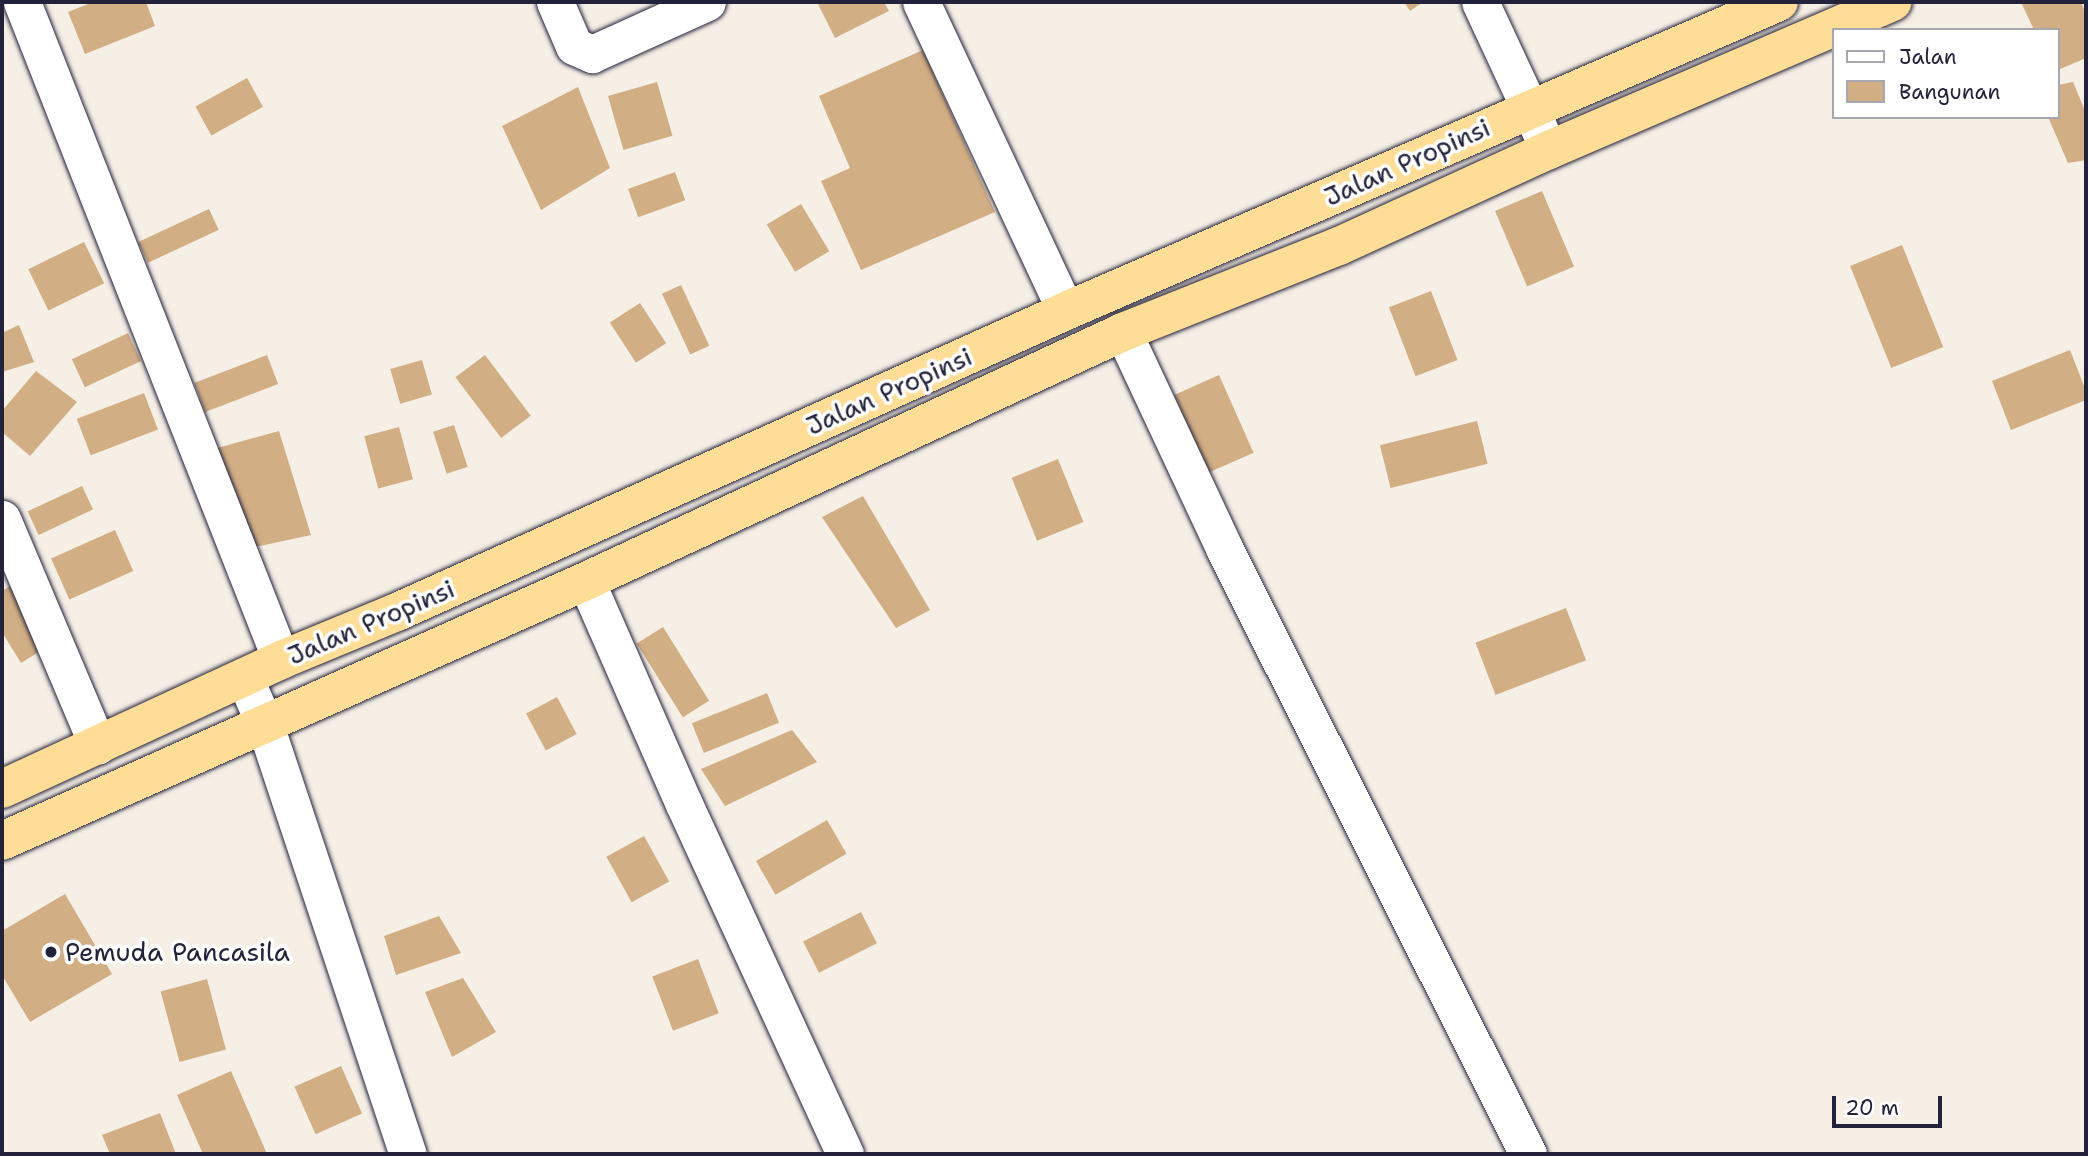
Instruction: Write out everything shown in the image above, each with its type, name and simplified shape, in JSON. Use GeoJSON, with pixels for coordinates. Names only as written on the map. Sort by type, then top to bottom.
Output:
{"type":"FeatureCollection","features":[{"type":"Feature","properties":{"kind":"highway","name":"Jalan Propinsi"},"geometry":{"type":"LineString","coordinates":[[2,789],[281,660],[397,612],[1066,311],[1780,2]]}},
{"type":"Feature","properties":{"kind":"highway"},"geometry":{"type":"LineString","coordinates":[[1833,28],[1893,2]]}},
{"type":"Feature","properties":{"kind":"highway"},"geometry":{"type":"LineString","coordinates":[[2,841],[586,581],[1123,332],[1339,246],[1549,150],[1832,28]]}},
{"type":"Feature","properties":{"kind":"street"},"geometry":{"type":"LineString","coordinates":[[555,2],[573,46],[592,54],[707,2]]}},
{"type":"Feature","properties":{"kind":"street"},"geometry":{"type":"LineString","coordinates":[[921,2],[1066,311]]}},
{"type":"Feature","properties":{"kind":"street"},"geometry":{"type":"LineString","coordinates":[[1480,2],[1549,150]]}},
{"type":"Feature","properties":{"kind":"street"},"geometry":{"type":"LineString","coordinates":[[22,9],[281,660]]}},
{"type":"Feature","properties":{"kind":"street"},"geometry":{"type":"LineString","coordinates":[[1123,332],[1230,561],[1528,1154]]}},
{"type":"Feature","properties":{"kind":"street"},"geometry":{"type":"LineString","coordinates":[[2,519],[98,746]]}},
{"type":"Feature","properties":{"kind":"street"},"geometry":{"type":"LineString","coordinates":[[586,581],[684,804],[845,1154]]}},
{"type":"Feature","properties":{"kind":"street"},"geometry":{"type":"LineString","coordinates":[[244,677],[265,725],[408,1154]]}},
{"type":"Feature","properties":{"kind":"building"},"geometry":{"type":"Polygon","coordinates":[[[93,2],[146,2],[155,26],[85,54],[68,12],[93,2]]]}},
{"type":"Feature","properties":{"kind":"building"},"geometry":{"type":"Polygon","coordinates":[[[817,2],[884,2],[889,11],[835,38],[817,2]]]}},
{"type":"Feature","properties":{"kind":"building"},"geometry":{"type":"Polygon","coordinates":[[[1404,2],[1423,2],[1410,11],[1404,2]]]}},
{"type":"Feature","properties":{"kind":"building"},"geometry":{"type":"Polygon","coordinates":[[[2021,2],[2081,2],[2086,14],[2086,58],[2060,69],[2060,28],[2033,28],[2021,2]]]}},
{"type":"Feature","properties":{"kind":"building"},"geometry":{"type":"Polygon","coordinates":[[[923,50],[995,212],[861,270],[821,181],[850,168],[819,96],[923,50]]]}},
{"type":"Feature","properties":{"kind":"building"},"geometry":{"type":"Polygon","coordinates":[[[247,78],[263,107],[211,135],[195,107],[247,78]]]}},
{"type":"Feature","properties":{"kind":"building"},"geometry":{"type":"Polygon","coordinates":[[[657,82],[672,136],[623,150],[608,96],[657,82]]]}},
{"type":"Feature","properties":{"kind":"building"},"geometry":{"type":"Polygon","coordinates":[[[2073,82],[2086,113],[2086,160],[2068,163],[2049,119],[2060,119],[2060,85],[2073,82]]]}},
{"type":"Feature","properties":{"kind":"building"},"geometry":{"type":"Polygon","coordinates":[[[578,87],[610,168],[541,210],[502,126],[578,87]]]}},
{"type":"Feature","properties":{"kind":"building"},"geometry":{"type":"Polygon","coordinates":[[[675,172],[685,200],[638,217],[628,189],[675,172]]]}},
{"type":"Feature","properties":{"kind":"building"},"geometry":{"type":"Polygon","coordinates":[[[1542,191],[1574,266],[1527,286],[1495,211],[1542,191]]]}},
{"type":"Feature","properties":{"kind":"building"},"geometry":{"type":"Polygon","coordinates":[[[801,204],[829,251],[795,272],[767,225],[801,204]]]}},
{"type":"Feature","properties":{"kind":"building"},"geometry":{"type":"Polygon","coordinates":[[[209,209],[219,230],[148,263],[138,242],[209,209]]]}},
{"type":"Feature","properties":{"kind":"building"},"geometry":{"type":"Polygon","coordinates":[[[84,242],[104,283],[48,311],[28,269],[84,242]]]}},
{"type":"Feature","properties":{"kind":"building"},"geometry":{"type":"Polygon","coordinates":[[[1902,245],[1943,347],[1891,368],[1850,266],[1902,245]]]}},
{"type":"Feature","properties":{"kind":"building"},"geometry":{"type":"Polygon","coordinates":[[[681,285],[709,346],[690,355],[662,294],[681,285]]]}},
{"type":"Feature","properties":{"kind":"building"},"geometry":{"type":"Polygon","coordinates":[[[1431,291],[1458,360],[1416,376],[1389,307],[1431,291]]]}},
{"type":"Feature","properties":{"kind":"building"},"geometry":{"type":"Polygon","coordinates":[[[640,303],[666,343],[636,363],[610,323],[640,303]]]}},
{"type":"Feature","properties":{"kind":"building"},"geometry":{"type":"Polygon","coordinates":[[[19,325],[34,362],[2,372],[2,333],[19,325]]]}},
{"type":"Feature","properties":{"kind":"building"},"geometry":{"type":"Polygon","coordinates":[[[128,333],[141,361],[85,387],[72,359],[128,333]]]}},
{"type":"Feature","properties":{"kind":"building"},"geometry":{"type":"Polygon","coordinates":[[[2070,350],[2086,391],[2086,400],[2011,430],[1992,381],[2070,350]]]}},
{"type":"Feature","properties":{"kind":"building"},"geometry":{"type":"Polygon","coordinates":[[[267,355],[278,384],[205,412],[194,383],[267,355]]]}},
{"type":"Feature","properties":{"kind":"building"},"geometry":{"type":"Polygon","coordinates":[[[485,355],[531,416],[501,438],[455,377],[485,355]]]}},
{"type":"Feature","properties":{"kind":"building"},"geometry":{"type":"Polygon","coordinates":[[[422,360],[432,395],[400,404],[390,369],[422,360]]]}},
{"type":"Feature","properties":{"kind":"building"},"geometry":{"type":"Polygon","coordinates":[[[36,371],[77,402],[30,456],[2,432],[2,411],[36,371]]]}},
{"type":"Feature","properties":{"kind":"building"},"geometry":{"type":"Polygon","coordinates":[[[1219,375],[1254,453],[1209,473],[1174,395],[1219,375]]]}},
{"type":"Feature","properties":{"kind":"building"},"geometry":{"type":"Polygon","coordinates":[[[144,393],[158,429],[91,455],[77,419],[144,393]]]}},
{"type":"Feature","properties":{"kind":"building"},"geometry":{"type":"Polygon","coordinates":[[[1477,421],[1488,464],[1391,488],[1380,445],[1477,421]]]}},
{"type":"Feature","properties":{"kind":"building"},"geometry":{"type":"Polygon","coordinates":[[[454,425],[468,467],[447,474],[433,432],[454,425]]]}},
{"type":"Feature","properties":{"kind":"building"},"geometry":{"type":"Polygon","coordinates":[[[399,427],[413,479],[378,488],[364,436],[399,427]]]}},
{"type":"Feature","properties":{"kind":"building"},"geometry":{"type":"Polygon","coordinates":[[[279,431],[311,535],[246,549],[203,452],[279,431]]]}},
{"type":"Feature","properties":{"kind":"building"},"geometry":{"type":"Polygon","coordinates":[[[1058,459],[1083,522],[1037,541],[1012,478],[1058,459]]]}},
{"type":"Feature","properties":{"kind":"building"},"geometry":{"type":"Polygon","coordinates":[[[82,486],[93,510],[39,535],[28,511],[82,486]]]}},
{"type":"Feature","properties":{"kind":"building"},"geometry":{"type":"Polygon","coordinates":[[[863,496],[930,610],[896,628],[822,517],[863,496]]]}},
{"type":"Feature","properties":{"kind":"building"},"geometry":{"type":"Polygon","coordinates":[[[115,530],[133,571],[69,600],[51,558],[115,530]]]}},
{"type":"Feature","properties":{"kind":"building"},"geometry":{"type":"Polygon","coordinates":[[[13,584],[50,645],[21,663],[2,632],[2,591],[13,584]]]}},
{"type":"Feature","properties":{"kind":"building"},"geometry":{"type":"Polygon","coordinates":[[[1566,608],[1586,660],[1496,695],[1475,643],[1566,608]]]}},
{"type":"Feature","properties":{"kind":"building"},"geometry":{"type":"Polygon","coordinates":[[[663,627],[709,701],[683,717],[637,643],[663,627]]]}},
{"type":"Feature","properties":{"kind":"building"},"geometry":{"type":"Polygon","coordinates":[[[767,693],[779,723],[704,753],[692,723],[767,693]]]}},
{"type":"Feature","properties":{"kind":"building"},"geometry":{"type":"Polygon","coordinates":[[[557,697],[577,734],[546,751],[526,713],[557,697]]]}},
{"type":"Feature","properties":{"kind":"building"},"geometry":{"type":"Polygon","coordinates":[[[792,730],[817,762],[725,806],[701,769],[792,730]]]}},
{"type":"Feature","properties":{"kind":"building"},"geometry":{"type":"Polygon","coordinates":[[[827,820],[847,854],[775,895],[756,861],[827,820]]]}},
{"type":"Feature","properties":{"kind":"building"},"geometry":{"type":"Polygon","coordinates":[[[644,836],[669,881],[632,902],[606,857],[644,836]]]}},
{"type":"Feature","properties":{"kind":"building","name":"Pemuda Pancasila"},"geometry":{"type":"Polygon","coordinates":[[[65,894],[112,974],[30,1022],[2,975],[2,931],[65,894]]]}},
{"type":"Feature","properties":{"kind":"building"},"geometry":{"type":"Polygon","coordinates":[[[861,912],[877,943],[819,973],[803,942],[861,912]]]}},
{"type":"Feature","properties":{"kind":"building"},"geometry":{"type":"Polygon","coordinates":[[[439,916],[461,953],[396,975],[384,936],[439,916]]]}},
{"type":"Feature","properties":{"kind":"building"},"geometry":{"type":"Polygon","coordinates":[[[698,959],[719,1013],[673,1031],[652,977],[698,959]]]}},
{"type":"Feature","properties":{"kind":"building"},"geometry":{"type":"Polygon","coordinates":[[[463,978],[496,1032],[452,1057],[425,992],[463,978]]]}},
{"type":"Feature","properties":{"kind":"building"},"geometry":{"type":"Polygon","coordinates":[[[207,979],[226,1050],[180,1062],[161,991],[207,979]]]}},
{"type":"Feature","properties":{"kind":"building"},"geometry":{"type":"Polygon","coordinates":[[[341,1066],[362,1114],[316,1134],[294,1087],[341,1066]]]}},
{"type":"Feature","properties":{"kind":"building"},"geometry":{"type":"Polygon","coordinates":[[[231,1071],[267,1154],[203,1154],[177,1095],[231,1071]]]}},
{"type":"Feature","properties":{"kind":"building"},"geometry":{"type":"Polygon","coordinates":[[[160,1113],[176,1154],[110,1154],[102,1135],[160,1113]]]}},
{"type":"Feature","properties":{"kind":"place","name":"Pemuda Pancasila"},"geometry":{"type":"Point","coordinates":[51,952]}}]}
